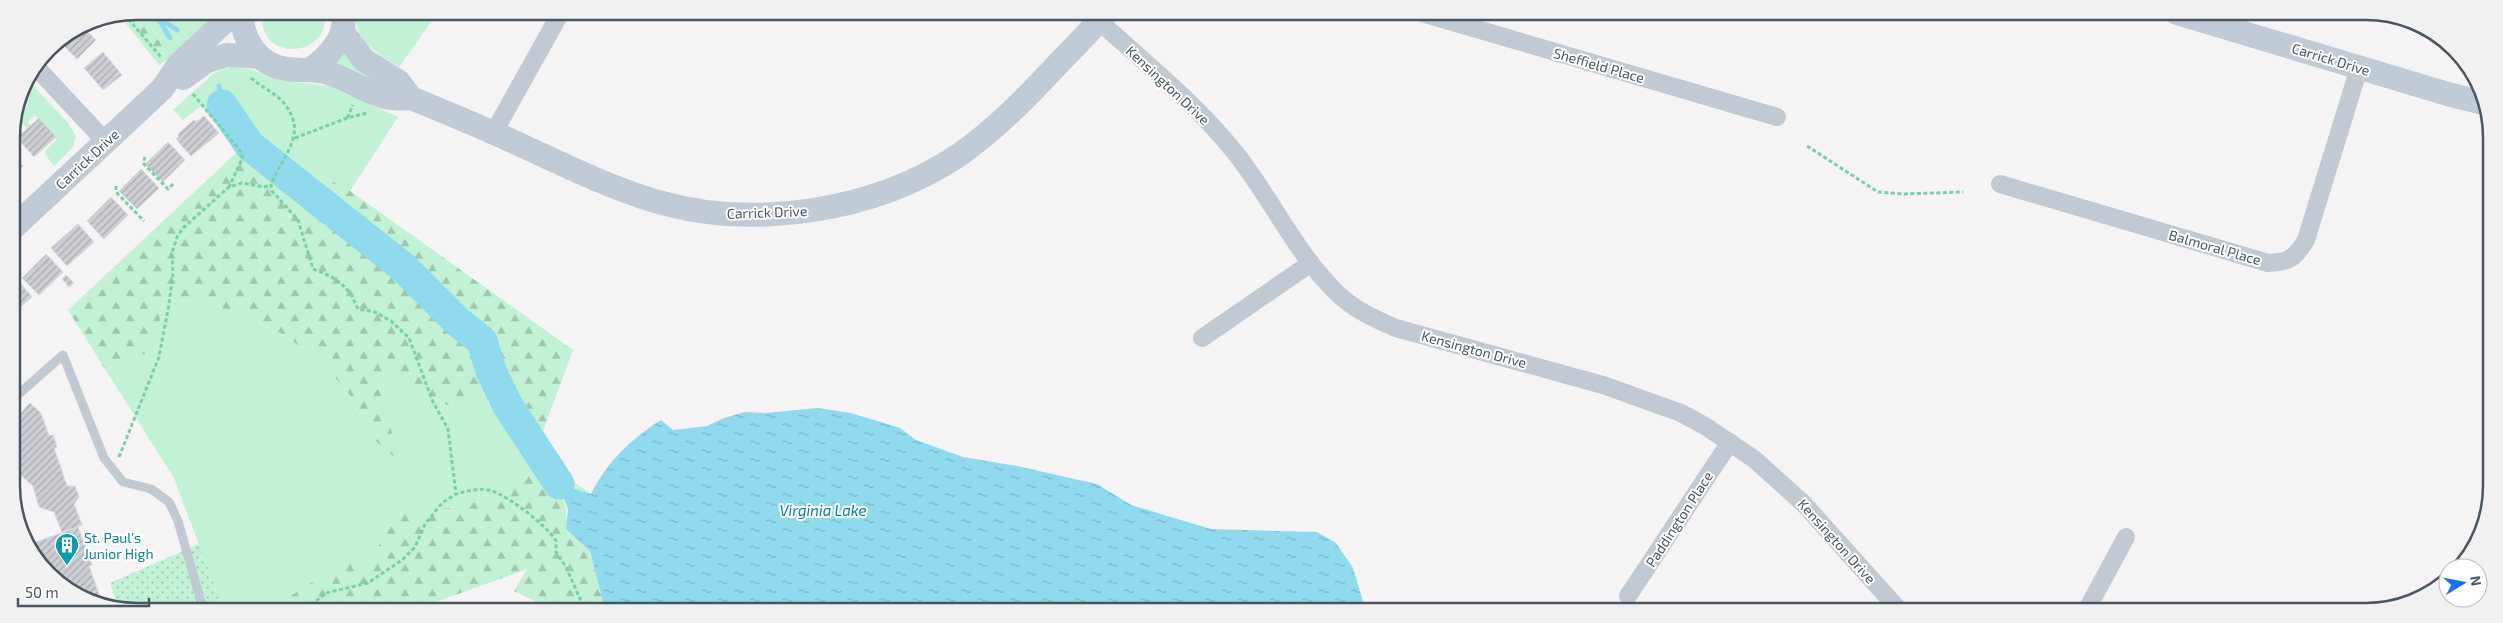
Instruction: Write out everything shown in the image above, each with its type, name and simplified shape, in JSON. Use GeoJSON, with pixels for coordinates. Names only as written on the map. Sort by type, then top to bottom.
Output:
{"type":"FeatureCollection","features":[{"type":"Feature","properties":{"kind":"street","name":"Carrick Drive"},"geometry":{"type":"LineString","coordinates":[[20,222],[162,89],[179,64],[226,20]]}},
{"type":"Feature","properties":{"kind":"street","name":"Carrick Drive"},"geometry":{"type":"LineString","coordinates":[[242,20],[253,65]]}},
{"type":"Feature","properties":{"kind":"street"},"geometry":{"type":"LineString","coordinates":[[494,132],[557,20]]}},
{"type":"Feature","properties":{"kind":"street","name":"Carrick Drive"},"geometry":{"type":"LineString","coordinates":[[162,89],[187,76],[207,60],[227,55],[253,65],[269,64],[285,69],[328,73],[391,98],[411,98],[494,132],[625,192],[672,205],[731,214],[774,214],[813,210],[882,192],[926,173],[957,156],[988,134],[1030,94],[1099,20]]}},
{"type":"Feature","properties":{"kind":"street","name":"Kensington Drive"},"geometry":{"type":"LineString","coordinates":[[1107,20],[1209,123],[1233,150],[1311,262],[1338,294],[1367,315],[1396,328],[1567,374],[1644,399],[1681,414],[1730,442],[1774,476],[1803,503],[1893,603]]}},
{"type":"Feature","properties":{"kind":"street","name":"Sheffield Place"},"geometry":{"type":"LineString","coordinates":[[1446,20],[1777,117]]}},
{"type":"Feature","properties":{"kind":"street","name":"Carrick Drive"},"geometry":{"type":"LineString","coordinates":[[2198,20],[2478,101]]}},
{"type":"Feature","properties":{"kind":"street","name":"Carrick Drive"},"geometry":{"type":"LineString","coordinates":[[310,70],[322,61],[344,22]]}},
{"type":"Feature","properties":{"kind":"street","name":"Carrick Drive"},"geometry":{"type":"LineString","coordinates":[[344,22],[364,60],[399,82],[411,98]]}},
{"type":"Feature","properties":{"kind":"street","name":"Balmoral Place"},"geometry":{"type":"LineString","coordinates":[[2000,184],[2268,262],[2283,262],[2297,255],[2306,240],[2359,68]]}},
{"type":"Feature","properties":{"kind":"street"},"geometry":{"type":"LineString","coordinates":[[40,72],[106,142]]}},
{"type":"Feature","properties":{"kind":"street"},"geometry":{"type":"LineString","coordinates":[[1202,338],[1311,262]]}},
{"type":"Feature","properties":{"kind":"street","name":"Paddington Place"},"geometry":{"type":"LineString","coordinates":[[1628,596],[1730,442]]}},
{"type":"Feature","properties":{"kind":"street"},"geometry":{"type":"LineString","coordinates":[[2090,603],[2126,537]]}},
{"type":"Feature","properties":{"kind":"lane"},"geometry":{"type":"LineString","coordinates":[[20,393],[63,355],[104,458],[123,482],[151,489],[169,502],[178,521],[200,603]]}},
{"type":"Feature","properties":{"kind":"path"},"geometry":{"type":"LineString","coordinates":[[130,20],[165,60]]}},
{"type":"Feature","properties":{"kind":"path"},"geometry":{"type":"LineString","coordinates":[[253,65],[291,115],[295,138],[271,185],[272,191],[298,220],[313,269],[334,278],[342,284],[358,309],[375,312],[391,321],[409,338],[432,402],[448,429],[456,494]]}},
{"type":"Feature","properties":{"kind":"path"},"geometry":{"type":"LineString","coordinates":[[112,469],[121,453],[159,357],[173,274],[172,253],[177,237],[183,228],[229,187],[242,159],[242,153],[188,88]]}},
{"type":"Feature","properties":{"kind":"path"},"geometry":{"type":"LineString","coordinates":[[295,138],[347,118],[376,111]]}},
{"type":"Feature","properties":{"kind":"path"},"geometry":{"type":"LineString","coordinates":[[1806,146],[1878,192],[1963,192]]}},
{"type":"Feature","properties":{"kind":"path"},"geometry":{"type":"LineString","coordinates":[[146,157],[143,163],[168,189],[174,184]]}},
{"type":"Feature","properties":{"kind":"path"},"geometry":{"type":"LineString","coordinates":[[229,187],[242,183],[264,187],[271,185]]}},
{"type":"Feature","properties":{"kind":"path"},"geometry":{"type":"LineString","coordinates":[[116,186],[116,192],[144,220]]}},
{"type":"Feature","properties":{"kind":"path"},"geometry":{"type":"LineString","coordinates":[[314,603],[326,593],[336,589],[361,586],[377,579],[410,552],[433,514],[442,503],[456,494],[478,489],[492,491],[524,509],[556,541],[556,552],[566,567],[581,603]]}},
{"type":"Feature","properties":{"kind":"green space"},"geometry":{"type":"Polygon","coordinates":[[[146,20],[209,20],[168,59],[164,56],[161,43],[146,20]]]}},
{"type":"Feature","properties":{"kind":"green space"},"geometry":{"type":"Polygon","coordinates":[[[146,20],[155,32],[161,43],[164,56],[168,59],[159,65],[124,21],[146,20]]]}},
{"type":"Feature","properties":{"kind":"green space"},"geometry":{"type":"Polygon","coordinates":[[[262,20],[324,20],[324,26],[319,38],[308,45],[296,49],[282,48],[271,41],[263,29],[262,20]]]}},
{"type":"Feature","properties":{"kind":"green space"},"geometry":{"type":"Polygon","coordinates":[[[432,20],[399,67],[368,45],[358,30],[356,21],[432,20]]]}},
{"type":"Feature","properties":{"kind":"green space"},"geometry":{"type":"Polygon","coordinates":[[[343,50],[389,87],[334,66],[333,61],[343,50]]]}},
{"type":"Feature","properties":{"kind":"green space"},"geometry":{"type":"Polygon","coordinates":[[[231,67],[253,70],[278,80],[328,86],[398,117],[350,191],[281,153],[266,126],[239,151],[201,106],[183,120],[173,110],[214,73],[231,67]]]}},
{"type":"Feature","properties":{"kind":"green space"},"geometry":{"type":"Polygon","coordinates":[[[32,85],[68,123],[76,136],[73,147],[54,166],[45,154],[46,150],[57,139],[35,115],[28,122],[31,126],[27,129],[23,124],[20,127],[27,98],[32,94],[29,91],[32,85]]]}},
{"type":"Feature","properties":{"kind":"green space"},"geometry":{"type":"Polygon","coordinates":[[[266,125],[281,153],[350,191],[573,350],[542,434],[529,439],[508,406],[491,372],[472,397],[453,408],[388,375],[378,382],[400,462],[370,436],[348,392],[316,357],[280,333],[242,315],[206,303],[159,298],[160,326],[151,354],[130,355],[118,366],[105,369],[68,310],[266,125]]]}},
{"type":"Feature","properties":{"kind":"green space"},"geometry":{"type":"Polygon","coordinates":[[[158,298],[206,303],[242,315],[280,333],[316,357],[348,392],[370,436],[399,461],[378,382],[388,375],[453,408],[472,397],[491,371],[508,406],[529,439],[542,434],[575,483],[591,494],[559,484],[551,473],[512,479],[487,499],[450,508],[392,512],[380,544],[367,560],[333,568],[282,603],[221,603],[174,478],[105,369],[118,366],[160,326],[158,298]]]}},
{"type":"Feature","properties":{"kind":"green space"},"geometry":{"type":"Polygon","coordinates":[[[551,473],[559,486],[564,500],[566,529],[590,551],[603,603],[536,603],[514,591],[527,569],[433,603],[282,603],[333,568],[367,560],[380,544],[392,512],[450,508],[487,499],[512,479],[551,473]]]}},
{"type":"Feature","properties":{"kind":"green space"},"geometry":{"type":"Polygon","coordinates":[[[199,544],[221,603],[116,601],[110,583],[199,544]]]}},
{"type":"Feature","properties":{"kind":"water","name":"Virginia Lake"},"geometry":{"type":"Polygon","coordinates":[[[818,408],[851,413],[900,428],[916,440],[963,457],[1017,466],[1097,484],[1131,505],[1211,529],[1317,532],[1336,543],[1353,568],[1364,603],[603,603],[590,551],[566,529],[568,510],[559,484],[591,494],[604,472],[621,452],[661,420],[673,430],[707,426],[724,418],[745,412],[765,413],[818,408]]]}},
{"type":"Feature","properties":{"kind":"building"},"geometry":{"type":"Polygon","coordinates":[[[87,31],[96,40],[77,59],[64,46],[87,31]]]}},
{"type":"Feature","properties":{"kind":"building"},"geometry":{"type":"Polygon","coordinates":[[[103,52],[122,75],[103,90],[84,68],[103,52]]]}},
{"type":"Feature","properties":{"kind":"building"},"geometry":{"type":"Polygon","coordinates":[[[204,116],[219,133],[191,156],[176,139],[179,136],[178,134],[194,120],[196,122],[204,116]]]}},
{"type":"Feature","properties":{"kind":"building"},"geometry":{"type":"Polygon","coordinates":[[[39,118],[56,137],[34,157],[20,141],[20,135],[39,118]]]}},
{"type":"Feature","properties":{"kind":"building"},"geometry":{"type":"Polygon","coordinates":[[[168,142],[185,160],[163,182],[145,164],[168,142]]]}},
{"type":"Feature","properties":{"kind":"building"},"geometry":{"type":"Polygon","coordinates":[[[141,169],[159,188],[137,209],[119,191],[141,169]]]}},
{"type":"Feature","properties":{"kind":"building"},"geometry":{"type":"Polygon","coordinates":[[[111,197],[128,215],[104,239],[87,221],[111,197]]]}},
{"type":"Feature","properties":{"kind":"building"},"geometry":{"type":"Polygon","coordinates":[[[78,224],[94,242],[67,266],[51,248],[78,224]]]}},
{"type":"Feature","properties":{"kind":"building"},"geometry":{"type":"Polygon","coordinates":[[[46,254],[63,272],[39,295],[22,278],[46,254]]]}},
{"type":"Feature","properties":{"kind":"building"},"geometry":{"type":"Polygon","coordinates":[[[66,275],[74,283],[69,287],[62,279],[66,275]]]}},
{"type":"Feature","properties":{"kind":"building"},"geometry":{"type":"Polygon","coordinates":[[[20,283],[32,297],[20,307],[20,283]]]}},
{"type":"Feature","properties":{"kind":"building"},"geometry":{"type":"Polygon","coordinates":[[[30,403],[41,413],[49,436],[53,435],[57,447],[54,448],[67,486],[75,486],[79,497],[74,504],[82,525],[62,532],[54,512],[39,507],[33,486],[20,474],[20,414],[30,403]]]}},
{"type":"Feature","properties":{"kind":"building","name":"St. Paul's Junior High"},"geometry":{"type":"Polygon","coordinates":[[[78,527],[92,565],[89,566],[100,597],[78,587],[54,569],[35,543],[78,527]]]}},
{"type":"Feature","properties":{"kind":"waterway"},"geometry":{"type":"LineString","coordinates":[[159,20],[170,38]]}},
{"type":"Feature","properties":{"kind":"waterway"},"geometry":{"type":"LineString","coordinates":[[162,20],[177,30]]}},
{"type":"Feature","properties":{"kind":"waterway"},"geometry":{"type":"LineString","coordinates":[[219,86],[222,105]]}},
{"type":"Feature","properties":{"kind":"waterway"},"geometry":{"type":"LineString","coordinates":[[222,105],[250,146],[404,268],[458,322],[482,341],[491,371],[508,406],[559,484]]}},
{"type":"Feature","properties":{"kind":"place","name":"St. Paul's Junior High"},"geometry":{"type":"Point","coordinates":[67,566]}}]}
